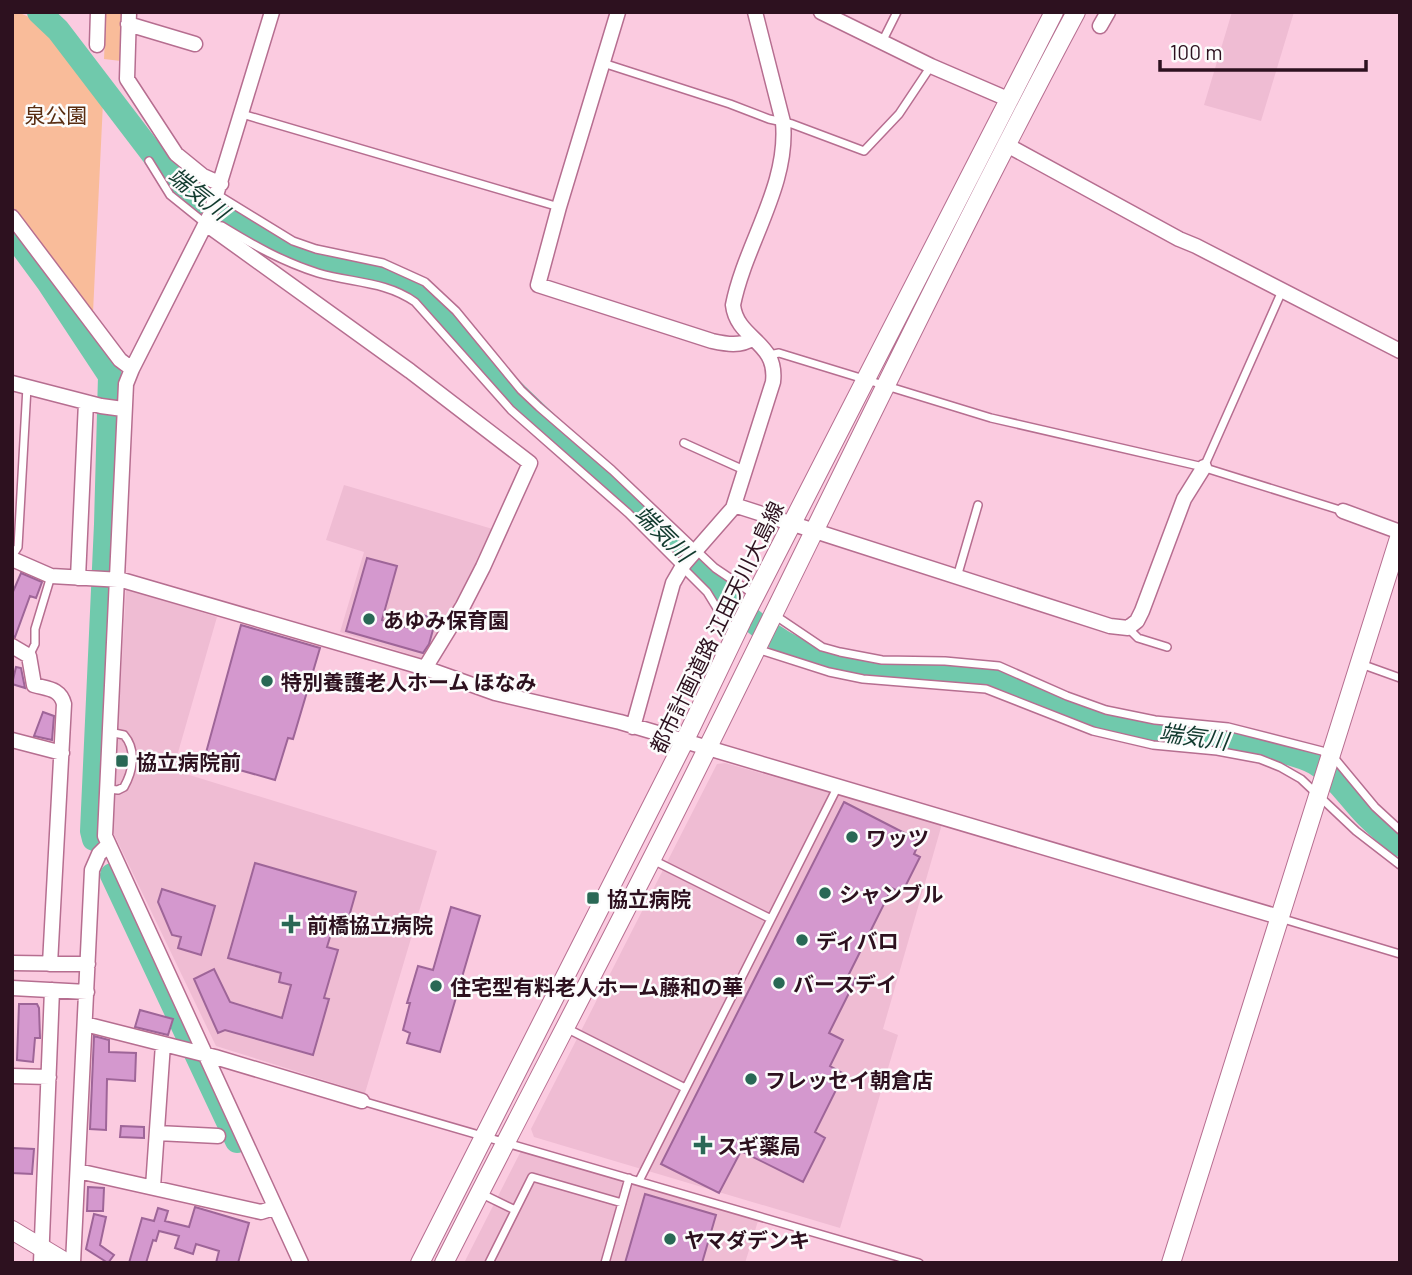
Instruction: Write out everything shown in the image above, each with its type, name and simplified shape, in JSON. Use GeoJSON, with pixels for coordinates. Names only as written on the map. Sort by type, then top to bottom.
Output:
{"type":"FeatureCollection","features":[{"type":"Feature","properties":{"kind":"street"},"geometry":{"type":"LineString","coordinates":[[96,45],[98,12]]}},
{"type":"Feature","properties":{"kind":"street"},"geometry":{"type":"LineString","coordinates":[[78,578],[106,406],[126,384],[210,223],[272,12]]}},
{"type":"Feature","properties":{"kind":"street"},"geometry":{"type":"LineString","coordinates":[[618,12],[538,282],[541,288],[712,341],[737,344],[748,343],[753,338]]}},
{"type":"Feature","properties":{"kind":"street"},"geometry":{"type":"LineString","coordinates":[[633,727],[660,632],[666,600],[683,566],[724,521],[734,505],[773,382],[773,367],[769,355],[739,324],[733,305],[779,173],[783,122],[755,12]]}},
{"type":"Feature","properties":{"kind":"street"},"geometry":{"type":"LineString","coordinates":[[821,12],[931,66],[1010,100]]}},
{"type":"Feature","properties":{"kind":"street","name":"都市計画道路 江田天川大島線"},"geometry":{"type":"LineString","coordinates":[[420,1263],[684,742],[740,625],[1054,12]]}},
{"type":"Feature","properties":{"kind":"street"},"geometry":{"type":"LineString","coordinates":[[444,1263],[707,749],[813,531],[1076,12]]}},
{"type":"Feature","properties":{"kind":"street"},"geometry":{"type":"LineString","coordinates":[[1100,26],[1108,12]]}},
{"type":"Feature","properties":{"kind":"street"},"geometry":{"type":"LineString","coordinates":[[195,44],[129,18],[127,79],[176,154],[218,192]]}},
{"type":"Feature","properties":{"kind":"street"},"geometry":{"type":"LineString","coordinates":[[1007,145],[1179,239],[1400,351]]}},
{"type":"Feature","properties":{"kind":"street"},"geometry":{"type":"LineString","coordinates":[[12,217],[120,360],[132,369]]}},
{"type":"Feature","properties":{"kind":"street"},"geometry":{"type":"LineString","coordinates":[[210,223],[528,460],[530,467],[483,567],[425,668]]}},
{"type":"Feature","properties":{"kind":"street"},"geometry":{"type":"LineString","coordinates":[[20,385],[106,406]]}},
{"type":"Feature","properties":{"kind":"street"},"geometry":{"type":"LineString","coordinates":[[106,406],[115,733],[112,790],[104,828],[108,845],[199,1053],[300,1263]]}},
{"type":"Feature","properties":{"kind":"street"},"geometry":{"type":"LineString","coordinates":[[734,505],[1110,626],[1128,628],[1137,621],[1142,611],[1184,499],[1204,467]]}},
{"type":"Feature","properties":{"kind":"street"},"geometry":{"type":"LineString","coordinates":[[1171,1263],[1400,534],[1343,511]]}},
{"type":"Feature","properties":{"kind":"street"},"geometry":{"type":"LineString","coordinates":[[12,558],[51,576],[109,579],[425,668],[495,693],[584,712],[1279,917]]}},
{"type":"Feature","properties":{"kind":"street"},"geometry":{"type":"LineString","coordinates":[[12,646],[29,656],[34,685],[52,689],[62,698],[62,753],[50,964]]}},
{"type":"Feature","properties":{"kind":"street"},"geometry":{"type":"LineString","coordinates":[[12,740],[62,753]]}},
{"type":"Feature","properties":{"kind":"street"},"geometry":{"type":"LineString","coordinates":[[74,1263],[92,870],[99,854],[108,845]]}},
{"type":"Feature","properties":{"kind":"street"},"geometry":{"type":"LineString","coordinates":[[12,963],[88,964]]}},
{"type":"Feature","properties":{"kind":"street"},"geometry":{"type":"LineString","coordinates":[[12,988],[86,992]]}},
{"type":"Feature","properties":{"kind":"street"},"geometry":{"type":"LineString","coordinates":[[41,1255],[52,990]]}},
{"type":"Feature","properties":{"kind":"street"},"geometry":{"type":"LineString","coordinates":[[85,1024],[199,1053],[362,1101]]}},
{"type":"Feature","properties":{"kind":"street"},"geometry":{"type":"LineString","coordinates":[[153,1187],[163,1044]]}},
{"type":"Feature","properties":{"kind":"street"},"geometry":{"type":"LineString","coordinates":[[12,1076],[49,1077]]}},
{"type":"Feature","properties":{"kind":"street"},"geometry":{"type":"LineString","coordinates":[[157,1133],[218,1136]]}},
{"type":"Feature","properties":{"kind":"street"},"geometry":{"type":"LineString","coordinates":[[78,1171],[261,1212],[274,1208]]}},
{"type":"Feature","properties":{"kind":"street"},"geometry":{"type":"LineString","coordinates":[[12,1230],[41,1255],[67,1263]]}},
{"type":"Feature","properties":{"kind":"lane"},"geometry":{"type":"LineString","coordinates":[[882,42],[897,12]]}},
{"type":"Feature","properties":{"kind":"lane"},"geometry":{"type":"LineString","coordinates":[[602,63],[730,104],[769,120],[783,122],[864,152],[899,114],[931,66]]}},
{"type":"Feature","properties":{"kind":"lane"},"geometry":{"type":"LineString","coordinates":[[242,114],[559,207]]}},
{"type":"Feature","properties":{"kind":"lane"},"geometry":{"type":"LineString","coordinates":[[149,161],[170,195],[210,223],[219,225],[278,258],[321,274],[396,290],[415,302],[522,421],[628,513],[683,566],[708,592],[726,623],[740,625]]}},
{"type":"Feature","properties":{"kind":"lane"},"geometry":{"type":"LineString","coordinates":[[218,192],[293,242],[316,250],[383,263],[425,282],[456,311],[521,390],[715,568],[754,598]]}},
{"type":"Feature","properties":{"kind":"lane"},"geometry":{"type":"LineString","coordinates":[[1204,467],[1282,291]]}},
{"type":"Feature","properties":{"kind":"lane"},"geometry":{"type":"LineString","coordinates":[[769,355],[779,353],[991,418],[1204,467],[1343,511]]}},
{"type":"Feature","properties":{"kind":"lane"},"geometry":{"type":"LineString","coordinates":[[12,558],[18,547],[20,385]]}},
{"type":"Feature","properties":{"kind":"lane"},"geometry":{"type":"LineString","coordinates":[[684,443],[746,470]]}},
{"type":"Feature","properties":{"kind":"lane"},"geometry":{"type":"LineString","coordinates":[[957,577],[978,505]]}},
{"type":"Feature","properties":{"kind":"lane"},"geometry":{"type":"LineString","coordinates":[[29,656],[35,643],[35,629],[51,576]]}},
{"type":"Feature","properties":{"kind":"lane"},"geometry":{"type":"LineString","coordinates":[[771,615],[822,647],[840,652],[882,660],[945,661],[999,666],[1106,710],[1155,720],[1235,729],[1322,751],[1400,830]]}},
{"type":"Feature","properties":{"kind":"lane"},"geometry":{"type":"LineString","coordinates":[[1128,628],[1138,638],[1167,647]]}},
{"type":"Feature","properties":{"kind":"lane"},"geometry":{"type":"LineString","coordinates":[[758,642],[829,672],[863,679],[986,689],[1093,732],[1153,745],[1217,751],[1260,759],[1294,774],[1319,792],[1356,831],[1400,865]]}},
{"type":"Feature","properties":{"kind":"lane"},"geometry":{"type":"LineString","coordinates":[[1359,663],[1400,678]]}},
{"type":"Feature","properties":{"kind":"lane"},"geometry":{"type":"LineString","coordinates":[[112,790],[126,784],[132,756],[130,741],[115,733]]}},
{"type":"Feature","properties":{"kind":"lane"},"geometry":{"type":"LineString","coordinates":[[639,1181],[837,788]]}},
{"type":"Feature","properties":{"kind":"lane"},"geometry":{"type":"LineString","coordinates":[[650,859],[771,919]]}},
{"type":"Feature","properties":{"kind":"lane"},"geometry":{"type":"LineString","coordinates":[[1279,917],[1400,954]]}},
{"type":"Feature","properties":{"kind":"lane"},"geometry":{"type":"LineString","coordinates":[[564,1027],[685,1088]]}},
{"type":"Feature","properties":{"kind":"lane"},"geometry":{"type":"LineString","coordinates":[[362,1101],[919,1263]]}},
{"type":"Feature","properties":{"kind":"lane"},"geometry":{"type":"LineString","coordinates":[[489,1263],[533,1177],[622,1203]]}},
{"type":"Feature","properties":{"kind":"lane"},"geometry":{"type":"LineString","coordinates":[[604,1263],[629,1178]]}},
{"type":"Feature","properties":{"kind":"lane"},"geometry":{"type":"LineString","coordinates":[[480,1193],[516,1210]]}},
{"type":"Feature","properties":{"kind":"shaded area"},"geometry":{"type":"Polygon","coordinates":[[[1232,12],[1294,12],[1261,121],[1204,105],[1232,12]]]}},
{"type":"Feature","properties":{"kind":"shaded area"},"geometry":{"type":"Polygon","coordinates":[[[344,485],[496,530],[424,659],[340,632],[364,552],[326,540],[344,485]]]}},
{"type":"Feature","properties":{"kind":"shaded area"},"geometry":{"type":"Polygon","coordinates":[[[126,589],[217,617],[173,770],[437,851],[365,1093],[216,1046],[112,830],[126,589]]]}},
{"type":"Feature","properties":{"kind":"shaded area"},"geometry":{"type":"Polygon","coordinates":[[[725,763],[942,824],[883,1029],[898,1035],[840,1228],[534,1137],[531,1129],[717,764],[725,763]]]}},
{"type":"Feature","properties":{"kind":"shaded area"},"geometry":{"type":"Polygon","coordinates":[[[521,1151],[758,1221],[745,1263],[464,1263],[521,1151]]]}},
{"type":"Feature","properties":{"kind":"green space","name":"泉公園"},"geometry":{"type":"Polygon","coordinates":[[[12,12],[25,15],[50,34],[103,102],[93,313],[12,206],[12,12]]]}},
{"type":"Feature","properties":{"kind":"green space"},"geometry":{"type":"Polygon","coordinates":[[[106,12],[123,12],[121,61],[104,59],[106,12]]]}},
{"type":"Feature","properties":{"kind":"building"},"geometry":{"type":"Polygon","coordinates":[[[367,558],[397,566],[382,620],[412,629],[416,613],[436,619],[429,644],[423,653],[346,631],[367,558]]]}},
{"type":"Feature","properties":{"kind":"building"},"geometry":{"type":"Polygon","coordinates":[[[21,573],[42,582],[36,598],[30,596],[15,637],[12,636],[12,594],[21,573]]]}},
{"type":"Feature","properties":{"kind":"building","name":"特別養護老人ホーム ほなみ"},"geometry":{"type":"Polygon","coordinates":[[[241,625],[320,648],[293,739],[288,738],[275,780],[204,760],[241,625]]]}},
{"type":"Feature","properties":{"kind":"building"},"geometry":{"type":"Polygon","coordinates":[[[16,667],[21,668],[25,688],[12,684],[16,667]]]}},
{"type":"Feature","properties":{"kind":"building"},"geometry":{"type":"Polygon","coordinates":[[[43,712],[54,716],[52,740],[34,736],[43,712]]]}},
{"type":"Feature","properties":{"kind":"building"},"geometry":{"type":"Polygon","coordinates":[[[844,802],[920,841],[914,854],[920,857],[902,893],[892,888],[848,976],[856,979],[829,1033],[843,1040],[830,1066],[844,1074],[815,1132],[825,1138],[803,1182],[741,1151],[719,1193],[661,1164],[844,802]]]}},
{"type":"Feature","properties":{"kind":"building"},"geometry":{"type":"Polygon","coordinates":[[[255,863],[356,892],[346,927],[334,924],[327,947],[338,950],[324,998],[329,999],[313,1055],[225,1030],[218,1033],[194,979],[214,969],[230,1002],[282,1018],[291,985],[279,982],[281,973],[228,958],[255,863]]]}},
{"type":"Feature","properties":{"kind":"building"},"geometry":{"type":"Polygon","coordinates":[[[162,889],[215,906],[201,955],[178,948],[181,937],[172,935],[158,902],[162,889]]]}},
{"type":"Feature","properties":{"kind":"building","name":"住宅型有料老人ホーム藤和の華"},"geometry":{"type":"Polygon","coordinates":[[[451,907],[480,916],[440,1052],[407,1043],[410,1033],[403,1030],[410,1003],[407,1003],[418,966],[433,970],[451,907]]]}},
{"type":"Feature","properties":{"kind":"building"},"geometry":{"type":"Polygon","coordinates":[[[19,1004],[37,1004],[39,1008],[40,1038],[35,1038],[33,1062],[17,1060],[19,1004]]]}},
{"type":"Feature","properties":{"kind":"building"},"geometry":{"type":"Polygon","coordinates":[[[140,1010],[173,1019],[168,1035],[135,1027],[140,1010]]]}},
{"type":"Feature","properties":{"kind":"building"},"geometry":{"type":"Polygon","coordinates":[[[94,1036],[109,1040],[109,1052],[136,1053],[135,1081],[107,1079],[106,1130],[90,1129],[94,1036]]]}},
{"type":"Feature","properties":{"kind":"building"},"geometry":{"type":"Polygon","coordinates":[[[121,1126],[144,1127],[144,1138],[120,1137],[121,1126]]]}},
{"type":"Feature","properties":{"kind":"building"},"geometry":{"type":"Polygon","coordinates":[[[13,1148],[34,1149],[32,1174],[12,1173],[13,1148]]]}},
{"type":"Feature","properties":{"kind":"building"},"geometry":{"type":"Polygon","coordinates":[[[88,1187],[104,1188],[103,1211],[87,1211],[88,1187]]]}},
{"type":"Feature","properties":{"kind":"building","name":"ヤマダデンキ"},"geometry":{"type":"Polygon","coordinates":[[[645,1194],[716,1215],[702,1263],[625,1263],[645,1194]]]}},
{"type":"Feature","properties":{"kind":"building"},"geometry":{"type":"Polygon","coordinates":[[[195,1207],[249,1223],[238,1263],[216,1263],[219,1251],[196,1244],[193,1254],[175,1248],[179,1236],[159,1231],[156,1241],[153,1240],[146,1263],[129,1263],[142,1218],[154,1221],[158,1208],[168,1211],[165,1221],[189,1227],[195,1207]]]}},
{"type":"Feature","properties":{"kind":"building"},"geometry":{"type":"Polygon","coordinates":[[[94,1214],[106,1217],[100,1245],[114,1255],[108,1263],[86,1249],[94,1214]]]}},
{"type":"Feature","properties":{"kind":"waterway","name":"端気川"},"geometry":{"type":"LineString","coordinates":[[39,12],[58,30],[161,165],[190,192],[229,220],[271,244],[309,258],[387,275],[423,296],[512,390],[737,608],[773,636],[793,648],[837,664],[880,670],[945,672],[990,677],[1071,711],[1113,725],[1155,733],[1239,742],[1298,756],[1315,763],[1330,774],[1367,816],[1400,845]]}},
{"type":"Feature","properties":{"kind":"waterway"},"geometry":{"type":"LineString","coordinates":[[12,233],[110,376],[92,831],[94,839]]}},
{"type":"Feature","properties":{"kind":"waterway"},"geometry":{"type":"LineString","coordinates":[[112,875],[237,1141]]}},
{"type":"Feature","properties":{"kind":"place","name":"あゆみ保育園"},"geometry":{"type":"Point","coordinates":[369,619]}},
{"type":"Feature","properties":{"kind":"place","name":"特別養護老人ホーム ほなみ"},"geometry":{"type":"Point","coordinates":[267,681]}},
{"type":"Feature","properties":{"kind":"place","name":"協立病院前"},"geometry":{"type":"Point","coordinates":[122,761]}},
{"type":"Feature","properties":{"kind":"place","name":"ワッツ"},"geometry":{"type":"Point","coordinates":[852,837]}},
{"type":"Feature","properties":{"kind":"place","name":"シャンブル"},"geometry":{"type":"Point","coordinates":[825,893]}},
{"type":"Feature","properties":{"kind":"place","name":"協立病院"},"geometry":{"type":"Point","coordinates":[593,898]}},
{"type":"Feature","properties":{"kind":"place","name":"前橋協立病院"},"geometry":{"type":"Point","coordinates":[291,924]}},
{"type":"Feature","properties":{"kind":"place","name":"ディバロ"},"geometry":{"type":"Point","coordinates":[802,940]}},
{"type":"Feature","properties":{"kind":"place","name":"バースデイ"},"geometry":{"type":"Point","coordinates":[779,983]}},
{"type":"Feature","properties":{"kind":"place","name":"住宅型有料老人ホーム藤和の華"},"geometry":{"type":"Point","coordinates":[436,986]}},
{"type":"Feature","properties":{"kind":"place","name":"フレッセイ朝倉店"},"geometry":{"type":"Point","coordinates":[751,1079]}},
{"type":"Feature","properties":{"kind":"place","name":"スギ薬局"},"geometry":{"type":"Point","coordinates":[703,1145]}},
{"type":"Feature","properties":{"kind":"place","name":"ヤマダデンキ"},"geometry":{"type":"Point","coordinates":[670,1239]}}]}
